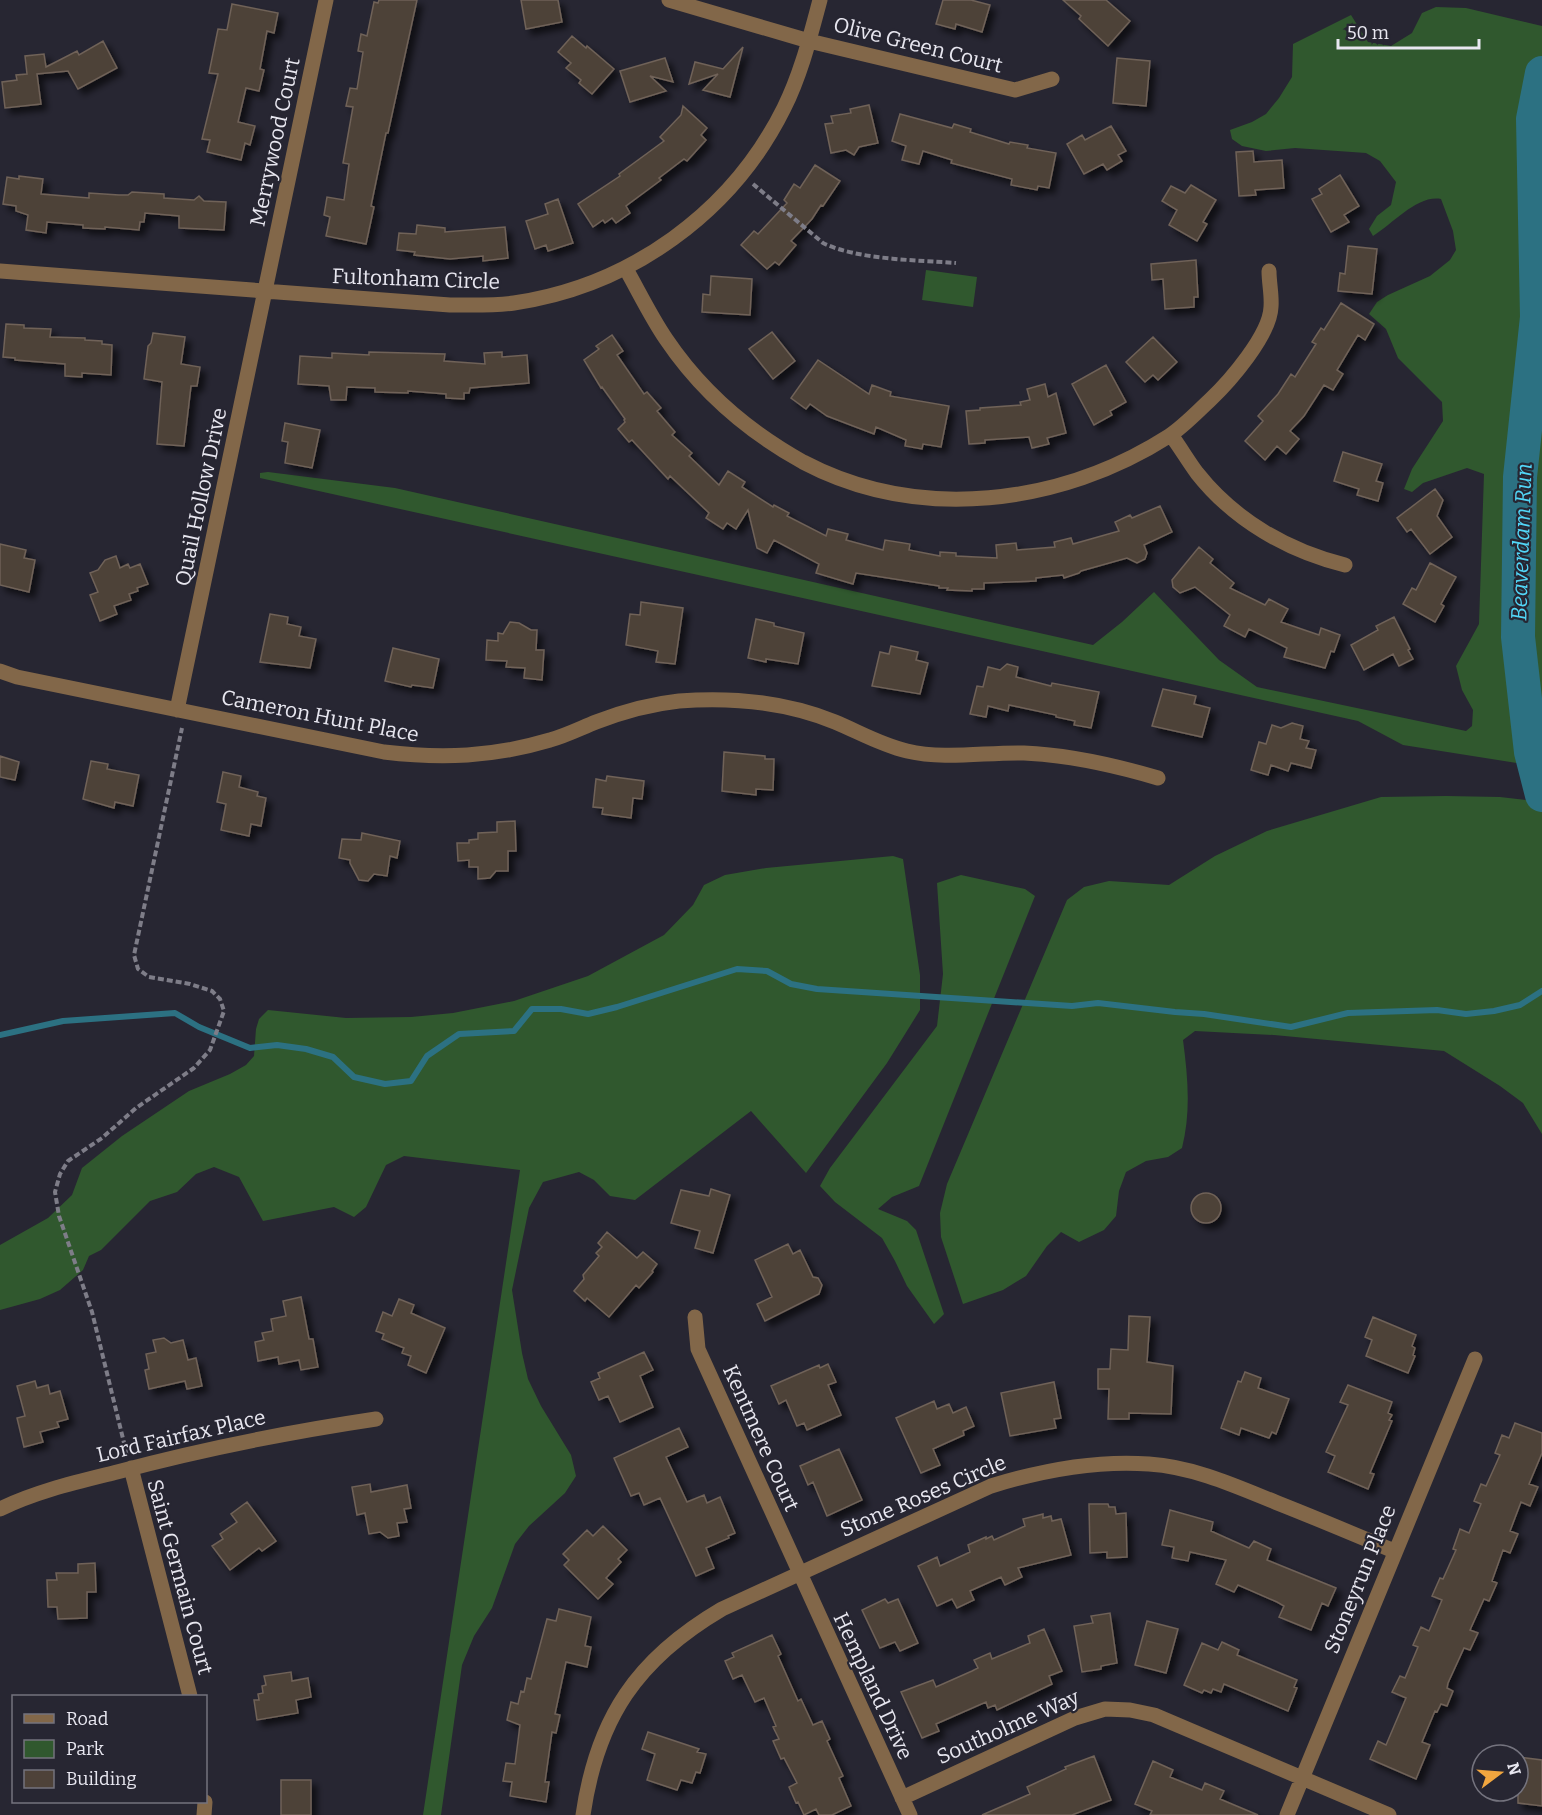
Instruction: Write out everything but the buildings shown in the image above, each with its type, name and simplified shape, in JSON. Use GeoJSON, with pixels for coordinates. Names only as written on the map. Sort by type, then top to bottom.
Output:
{"type":"FeatureCollection","features":[{"type":"Feature","properties":{"kind":"street","name":"Merrywood Court"},"geometry":{"type":"LineString","coordinates":[[266,292],[326,0]]}},
{"type":"Feature","properties":{"kind":"street","name":"Olive Green Court"},"geometry":{"type":"LineString","coordinates":[[669,0],[809,41],[1015,90],[1052,79]]}},
{"type":"Feature","properties":{"kind":"street","name":"Fultonham Circle"},"geometry":{"type":"LineString","coordinates":[[0,271],[450,305],[482,305],[543,297],[573,290],[626,269],[681,233],[708,211],[741,174],[768,136],[784,108],[796,80],[820,0]]}},
{"type":"Feature","properties":{"kind":"street"},"geometry":{"type":"LineString","coordinates":[[626,269],[666,339],[694,376],[727,409],[764,438],[804,462],[861,485],[926,498],[974,500],[1054,488],[1124,461],[1171,435],[1218,392],[1258,342],[1271,309],[1269,271]]}},
{"type":"Feature","properties":{"kind":"street","name":"Quail Hollow Drive"},"geometry":{"type":"LineString","coordinates":[[177,710],[266,292]]}},
{"type":"Feature","properties":{"kind":"street"},"geometry":{"type":"LineString","coordinates":[[1171,435],[1197,473],[1219,497],[1244,518],[1270,536],[1299,550],[1345,566]]}},
{"type":"Feature","properties":{"kind":"street","name":"Cameron Hunt Place"},"geometry":{"type":"LineString","coordinates":[[0,671],[17,677],[384,752],[427,757],[470,756],[511,750],[552,740],[599,721],[638,709],[677,702],[718,699],[758,702],[809,713],[835,722],[879,743],[907,752],[933,755],[1024,753],[1068,757],[1114,765],[1158,778]]}},
{"type":"Feature","properties":{"kind":"street","name":"Kentmere Court"},"geometry":{"type":"LineString","coordinates":[[694,1317],[698,1349],[798,1574]]}},
{"type":"Feature","properties":{"kind":"street","name":"Stoneyrun Place"},"geometry":{"type":"LineString","coordinates":[[1287,1815],[1475,1359]]}},
{"type":"Feature","properties":{"kind":"street","name":"Lord Fairfax Place"},"geometry":{"type":"LineString","coordinates":[[0,1509],[54,1488],[130,1468],[247,1441],[376,1419]]}},
{"type":"Feature","properties":{"kind":"street","name":"Stone Roses Circle"},"geometry":{"type":"LineString","coordinates":[[583,1815],[596,1751],[623,1698],[651,1662],[680,1636],[738,1601],[991,1486],[1049,1470],[1114,1463],[1151,1464],[1186,1470],[1226,1481],[1394,1551]]}},
{"type":"Feature","properties":{"kind":"street","name":"Saint Germain Court"},"geometry":{"type":"LineString","coordinates":[[130,1468],[190,1695]]}},
{"type":"Feature","properties":{"kind":"street","name":"Hempland Drive"},"geometry":{"type":"LineString","coordinates":[[798,1574],[910,1815]]}},
{"type":"Feature","properties":{"kind":"street","name":"Southolme Way"},"geometry":{"type":"LineString","coordinates":[[902,1798],[1075,1718],[1105,1710],[1130,1710],[1154,1715],[1389,1815]]}},
{"type":"Feature","properties":{"kind":"path"},"geometry":{"type":"LineString","coordinates":[[741,174],[823,243],[835,249],[956,263]]}},
{"type":"Feature","properties":{"kind":"path"},"geometry":{"type":"LineString","coordinates":[[130,1468],[92,1312],[59,1216],[55,1192],[60,1174],[68,1161],[102,1138],[136,1108],[194,1068],[210,1050],[224,1011],[220,999],[212,991],[190,984],[149,977],[138,969],[134,955],[182,726],[177,710]]}},
{"type":"Feature","properties":{"kind":"green space"},"geometry":{"type":"Polygon","coordinates":[[[1436,7],[1466,8],[1542,26],[1542,767],[1403,745],[1358,721],[260,478],[260,473],[268,472],[395,488],[1093,645],[1154,592],[1219,660],[1257,687],[1466,731],[1472,726],[1473,710],[1462,690],[1456,666],[1479,624],[1484,474],[1467,468],[1423,483],[1412,492],[1404,489],[1412,469],[1443,421],[1442,402],[1398,358],[1386,329],[1369,314],[1377,302],[1430,276],[1450,260],[1456,250],[1453,231],[1441,199],[1423,201],[1373,236],[1369,229],[1377,216],[1391,205],[1396,182],[1380,161],[1366,153],[1295,148],[1266,151],[1242,146],[1232,139],[1230,130],[1266,114],[1279,98],[1292,77],[1293,44],[1351,15],[1368,42],[1391,46],[1412,33],[1422,13],[1436,7]]]}},
{"type":"Feature","properties":{"kind":"green space"},"geometry":{"type":"Polygon","coordinates":[[[926,270],[977,277],[973,307],[922,300],[926,270]]]}},
{"type":"Feature","properties":{"kind":"green space"},"geometry":{"type":"Polygon","coordinates":[[[1381,797],[1500,797],[1542,802],[1542,1134],[1523,1103],[1444,1051],[1274,1035],[1195,1031],[1183,1040],[1188,1095],[1187,1121],[1182,1148],[1168,1157],[1146,1161],[1126,1172],[1119,1191],[1116,1216],[1104,1230],[1079,1242],[1061,1232],[1047,1246],[1026,1276],[1003,1290],[963,1304],[941,1237],[940,1213],[947,1184],[1067,900],[1084,887],[1109,881],[1169,885],[1215,856],[1267,831],[1381,797]]]}},
{"type":"Feature","properties":{"kind":"green space"},"geometry":{"type":"Polygon","coordinates":[[[893,856],[903,859],[920,975],[920,1010],[887,1063],[806,1173],[751,1111],[635,1200],[610,1196],[594,1180],[579,1172],[543,1182],[529,1208],[512,1290],[522,1353],[528,1379],[541,1406],[571,1455],[576,1476],[565,1493],[529,1526],[515,1544],[492,1608],[474,1636],[462,1665],[441,1815],[423,1815],[520,1170],[404,1156],[386,1165],[366,1207],[354,1217],[334,1207],[263,1221],[239,1177],[214,1167],[196,1174],[177,1192],[150,1201],[101,1250],[89,1256],[83,1270],[60,1290],[40,1299],[0,1310],[0,1245],[48,1218],[72,1195],[82,1168],[122,1136],[189,1091],[246,1065],[254,1056],[259,1019],[268,1010],[346,1018],[411,1017],[453,1013],[514,1001],[588,976],[664,935],[693,905],[704,885],[725,875],[766,868],[893,856]]]}},
{"type":"Feature","properties":{"kind":"green space"},"geometry":{"type":"Polygon","coordinates":[[[961,875],[1025,889],[1035,896],[919,1186],[892,1197],[878,1209],[907,1221],[916,1230],[944,1314],[934,1324],[907,1286],[882,1238],[835,1202],[820,1186],[830,1168],[937,1026],[943,974],[937,883],[961,875]]]}},
{"type":"Feature","properties":{"kind":"waterway","name":"Beaverdam Run"},"geometry":{"type":"LineString","coordinates":[[1542,73],[1533,119],[1537,317],[1520,477],[1518,637],[1531,752],[1542,795]]}},
{"type":"Feature","properties":{"kind":"waterway"},"geometry":{"type":"LineString","coordinates":[[1534,163],[1542,164]]}},
{"type":"Feature","properties":{"kind":"waterway"},"geometry":{"type":"LineString","coordinates":[[0,1035],[63,1021],[175,1013],[199,1027],[250,1048],[277,1045],[306,1049],[333,1057],[354,1077],[385,1084],[411,1081],[427,1056],[459,1034],[514,1031],[532,1009],[561,1009],[588,1014],[737,969],[767,971],[791,984],[817,989],[1072,1006],[1098,1003],[1204,1014],[1291,1027],[1348,1013],[1437,1010],[1466,1014],[1494,1011],[1520,1005],[1542,991]]}}]}
